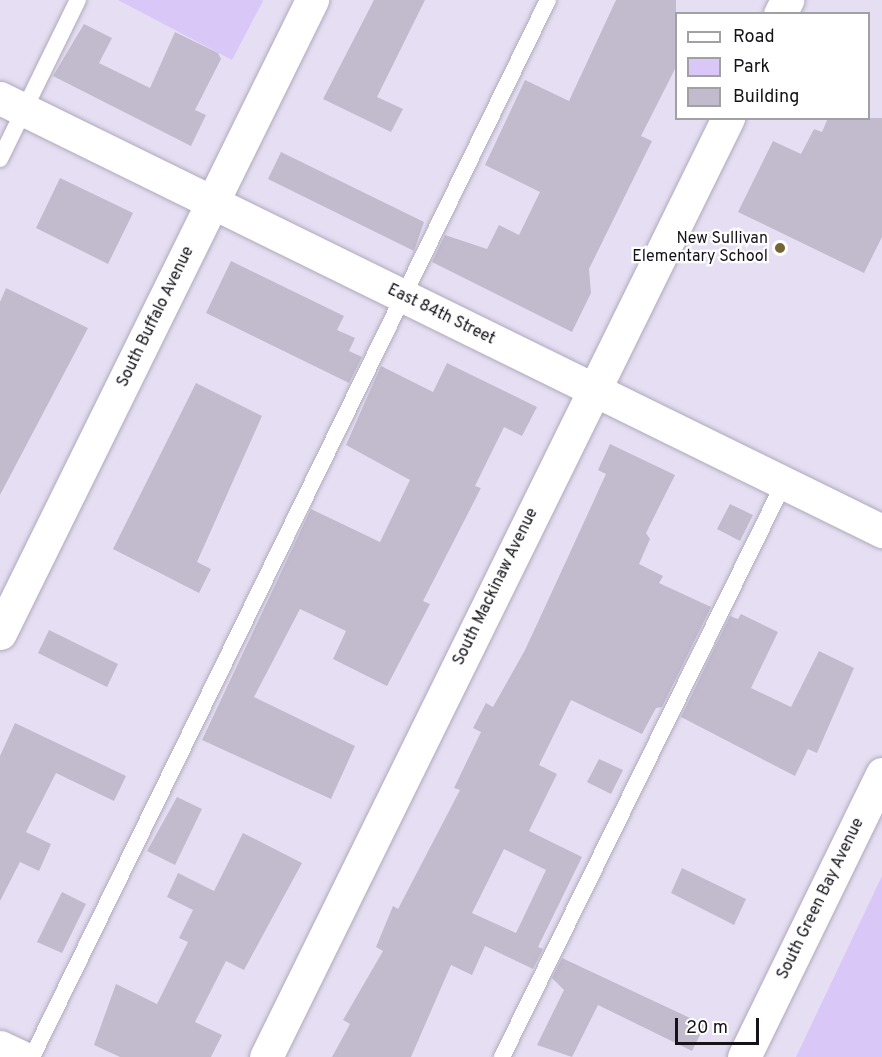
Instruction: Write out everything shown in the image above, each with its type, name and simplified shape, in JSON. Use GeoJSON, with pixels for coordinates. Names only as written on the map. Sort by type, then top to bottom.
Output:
{"type":"FeatureCollection","features":[{"type":"Feature","properties":{"kind":"street","name":"South Buffalo Avenue"},"geometry":{"type":"LineString","coordinates":[[0,633],[312,0]]}},
{"type":"Feature","properties":{"kind":"street","name":"East 84th Street"},"geometry":{"type":"LineString","coordinates":[[12,104],[882,531]]}},
{"type":"Feature","properties":{"kind":"street","name":"South Mackinaw Avenue"},"geometry":{"type":"LineString","coordinates":[[266,1057],[727,120]]}},
{"type":"Feature","properties":{"kind":"street","name":"South Green Bay Avenue"},"geometry":{"type":"LineString","coordinates":[[744,1057],[882,774]]}},
{"type":"Feature","properties":{"kind":"street"},"geometry":{"type":"LineString","coordinates":[[0,1047],[21,1057]]}},
{"type":"Feature","properties":{"kind":"lane"},"geometry":{"type":"LineString","coordinates":[[0,159],[12,104],[78,0]]}},
{"type":"Feature","properties":{"kind":"lane"},"geometry":{"type":"LineString","coordinates":[[32,1057],[548,0]]}},
{"type":"Feature","properties":{"kind":"lane"},"geometry":{"type":"LineString","coordinates":[[502,1057],[784,483]]}},
{"type":"Feature","properties":{"kind":"green space"},"geometry":{"type":"Polygon","coordinates":[[[118,0],[262,0],[263,1],[232,60],[118,0]]]}},
{"type":"Feature","properties":{"kind":"green space"},"geometry":{"type":"Polygon","coordinates":[[[882,876],[882,1057],[796,1057],[882,876]]]}},
{"type":"Feature","properties":{"kind":"building"},"geometry":{"type":"Polygon","coordinates":[[[374,0],[425,0],[377,97],[403,109],[391,132],[323,99],[374,0]]]}},
{"type":"Feature","properties":{"kind":"building"},"geometry":{"type":"Polygon","coordinates":[[[616,0],[676,0],[675,69],[641,136],[652,141],[589,269],[591,293],[572,332],[432,262],[445,235],[487,249],[499,225],[519,235],[540,192],[485,165],[525,80],[569,101],[616,0]]]}},
{"type":"Feature","properties":{"kind":"building"},"geometry":{"type":"Polygon","coordinates":[[[84,24],[112,38],[99,63],[150,88],[175,32],[218,53],[221,59],[195,110],[206,115],[191,146],[53,76],[84,24]]]}},
{"type":"Feature","properties":{"kind":"building"},"geometry":{"type":"Polygon","coordinates":[[[882,118],[882,237],[864,273],[738,212],[773,141],[801,154],[814,129],[822,132],[827,120],[882,118]]]}},
{"type":"Feature","properties":{"kind":"building"},"geometry":{"type":"Polygon","coordinates":[[[281,152],[424,222],[414,251],[268,179],[281,152]]]}},
{"type":"Feature","properties":{"kind":"building"},"geometry":{"type":"Polygon","coordinates":[[[60,178],[133,213],[108,264],[36,228],[60,178]]]}},
{"type":"Feature","properties":{"kind":"building"},"geometry":{"type":"Polygon","coordinates":[[[231,261],[344,316],[337,330],[355,338],[349,351],[362,357],[349,383],[206,313],[231,261]]]}},
{"type":"Feature","properties":{"kind":"building"},"geometry":{"type":"Polygon","coordinates":[[[6,288],[88,328],[0,495],[0,302],[6,288]]]}},
{"type":"Feature","properties":{"kind":"building"},"geometry":{"type":"Polygon","coordinates":[[[447,363],[537,407],[522,436],[504,427],[475,486],[481,488],[423,601],[430,604],[387,686],[333,659],[346,631],[300,609],[254,697],[355,746],[331,799],[202,740],[311,509],[380,542],[410,480],[346,445],[381,366],[433,392],[447,363]]]}},
{"type":"Feature","properties":{"kind":"building"},"geometry":{"type":"Polygon","coordinates":[[[196,383],[262,416],[197,562],[211,569],[199,593],[113,549],[196,383]]]}},
{"type":"Feature","properties":{"kind":"building"},"geometry":{"type":"Polygon","coordinates":[[[610,444],[675,475],[646,533],[650,539],[639,564],[663,576],[659,583],[711,607],[662,707],[656,708],[642,734],[571,700],[539,765],[557,774],[529,831],[582,857],[538,947],[543,949],[533,969],[485,946],[472,975],[451,965],[411,1057],[332,1057],[350,1024],[343,1020],[383,951],[376,947],[393,906],[398,909],[460,790],[454,788],[481,732],[473,728],[486,703],[493,707],[525,650],[606,474],[598,470],[610,444]],[[504,849],[472,913],[516,933],[546,870],[504,849]]]}},
{"type":"Feature","properties":{"kind":"building"},"geometry":{"type":"Polygon","coordinates":[[[730,504],[753,515],[740,541],[717,529],[730,504]]]}},
{"type":"Feature","properties":{"kind":"building"},"geometry":{"type":"Polygon","coordinates":[[[741,614],[778,632],[751,688],[791,707],[819,651],[854,668],[817,753],[808,749],[795,776],[681,717],[730,616],[738,619],[741,614]]]}},
{"type":"Feature","properties":{"kind":"building"},"geometry":{"type":"Polygon","coordinates":[[[49,630],[118,664],[107,687],[38,653],[49,630]]]}},
{"type":"Feature","properties":{"kind":"building"},"geometry":{"type":"Polygon","coordinates":[[[15,723],[126,776],[114,801],[56,773],[26,832],[51,844],[39,871],[20,862],[0,901],[0,756],[15,723]]]}},
{"type":"Feature","properties":{"kind":"building"},"geometry":{"type":"Polygon","coordinates":[[[599,759],[623,770],[611,794],[587,782],[599,759]]]}},
{"type":"Feature","properties":{"kind":"building"},"geometry":{"type":"Polygon","coordinates":[[[177,797],[202,809],[175,865],[147,851],[177,797]]]}},
{"type":"Feature","properties":{"kind":"building"},"geometry":{"type":"Polygon","coordinates":[[[243,833],[302,863],[244,970],[226,961],[195,1022],[222,1035],[211,1057],[120,1057],[94,1045],[116,984],[157,1004],[188,942],[179,938],[193,910],[167,897],[178,873],[214,891],[243,833]]]}},
{"type":"Feature","properties":{"kind":"building"},"geometry":{"type":"Polygon","coordinates":[[[682,868],[746,899],[734,925],[671,893],[682,868]]]}},
{"type":"Feature","properties":{"kind":"building"},"geometry":{"type":"Polygon","coordinates":[[[62,892],[86,904],[62,953],[37,942],[62,892]]]}},
{"type":"Feature","properties":{"kind":"building"},"geometry":{"type":"Polygon","coordinates":[[[562,958],[705,1025],[692,1051],[598,1005],[572,1057],[537,1045],[564,990],[552,978],[562,958]]]}},
{"type":"Feature","properties":{"kind":"place","name":"New Sullivan Elementary School"},"geometry":{"type":"Point","coordinates":[780,248]}}]}
